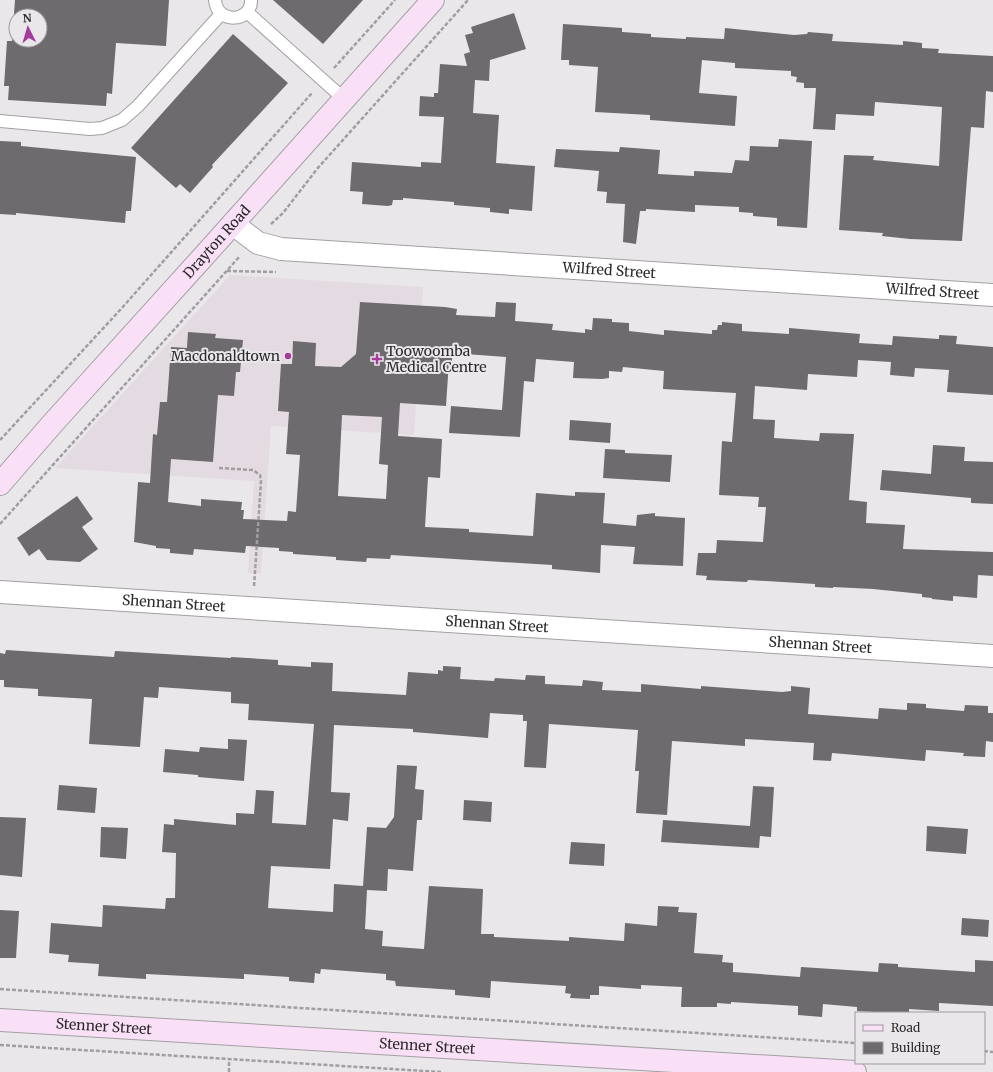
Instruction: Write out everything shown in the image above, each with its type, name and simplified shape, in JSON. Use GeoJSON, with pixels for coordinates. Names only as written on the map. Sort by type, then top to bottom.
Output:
{"type":"FeatureCollection","features":[{"type":"Feature","properties":{"kind":"main road","name":"Drayton Road"},"geometry":{"type":"LineString","coordinates":[[2,477],[53,423],[233,224],[433,0]]}},
{"type":"Feature","properties":{"kind":"main road","name":"Stenner Street"},"geometry":{"type":"LineString","coordinates":[[0,1020],[855,1072]]}},
{"type":"Feature","properties":{"kind":"street","name":"Wilfred Street"},"geometry":{"type":"LineString","coordinates":[[233,224],[255,241],[267,247],[281,249],[993,295]]}},
{"type":"Feature","properties":{"kind":"street","name":"Shennan Street"},"geometry":{"type":"LineString","coordinates":[[0,592],[993,656]]}},
{"type":"Feature","properties":{"kind":"lane"},"geometry":{"type":"LineString","coordinates":[[215,0],[216,6],[221,14],[229,18],[239,17],[247,12],[251,4],[251,0]]}},
{"type":"Feature","properties":{"kind":"lane"},"geometry":{"type":"LineString","coordinates":[[247,12],[344,99]]}},
{"type":"Feature","properties":{"kind":"lane"},"geometry":{"type":"LineString","coordinates":[[0,121],[90,129],[113,125],[131,114],[221,14]]}},
{"type":"Feature","properties":{"kind":"path"},"geometry":{"type":"LineString","coordinates":[[0,440],[121,309],[395,0]]}},
{"type":"Feature","properties":{"kind":"path"},"geometry":{"type":"LineString","coordinates":[[0,524],[255,241],[283,213],[316,170],[468,0]]}},
{"type":"Feature","properties":{"kind":"path"},"geometry":{"type":"LineString","coordinates":[[219,468],[253,470],[258,472],[261,478],[252,608]]}},
{"type":"Feature","properties":{"kind":"path"},"geometry":{"type":"LineString","coordinates":[[0,989],[855,1043]]}},
{"type":"Feature","properties":{"kind":"path"},"geometry":{"type":"LineString","coordinates":[[0,1045],[442,1072]]}},
{"type":"Feature","properties":{"kind":"path"},"geometry":{"type":"LineString","coordinates":[[229,1060],[229,1072]]}},
{"type":"Feature","properties":{"kind":"shaded area","name":"Macdonaldtown"},"geometry":{"type":"Polygon","coordinates":[[[230,275],[423,287],[414,435],[271,426],[261,573],[248,573],[254,481],[55,468],[230,275]]]}},
{"type":"Feature","properties":{"kind":"building"},"geometry":{"type":"Polygon","coordinates":[[[15,0],[169,0],[166,46],[116,43],[112,94],[107,93],[106,106],[8,100],[9,86],[4,86],[7,41],[8,48],[48,48],[48,8],[14,8],[15,0]]]}},
{"type":"Feature","properties":{"kind":"building"},"geometry":{"type":"Polygon","coordinates":[[[273,0],[363,0],[323,44],[273,0]]]}},
{"type":"Feature","properties":{"kind":"building"},"geometry":{"type":"Polygon","coordinates":[[[514,13],[526,49],[490,60],[489,81],[475,80],[473,113],[499,115],[496,163],[535,166],[532,211],[509,209],[509,214],[490,212],[490,208],[454,205],[454,202],[403,198],[403,200],[393,200],[392,205],[388,206],[362,204],[363,192],[350,191],[352,162],[421,167],[421,162],[441,163],[444,117],[419,116],[420,96],[434,97],[434,93],[438,93],[440,64],[467,66],[464,54],[470,52],[465,35],[473,33],[471,27],[514,13]]]}},
{"type":"Feature","properties":{"kind":"building"},"geometry":{"type":"Polygon","coordinates":[[[563,24],[622,28],[622,32],[651,34],[651,37],[686,39],[686,37],[724,39],[725,28],[794,35],[807,34],[808,32],[833,34],[832,41],[903,45],[903,41],[922,43],[922,48],[939,49],[938,53],[993,56],[993,92],[986,91],[984,128],[971,127],[962,241],[910,239],[882,236],[883,233],[839,230],[844,155],[874,156],[873,160],[939,166],[942,107],[875,102],[874,116],[836,114],[835,130],[813,129],[816,88],[804,88],[804,83],[796,82],[797,77],[791,76],[791,71],[735,68],[735,63],[702,60],[699,93],[737,96],[735,126],[650,120],[650,115],[595,112],[598,67],[569,65],[569,60],[561,60],[563,24]]]}},
{"type":"Feature","properties":{"kind":"building"},"geometry":{"type":"Polygon","coordinates":[[[233,34],[288,83],[212,165],[213,167],[190,193],[180,184],[176,188],[131,148],[233,34]]]}},
{"type":"Feature","properties":{"kind":"building"},"geometry":{"type":"Polygon","coordinates":[[[779,139],[812,141],[807,228],[777,226],[777,218],[753,216],[753,213],[739,212],[739,207],[695,205],[695,212],[646,209],[646,211],[640,211],[636,244],[623,242],[625,204],[606,203],[607,192],[597,191],[599,171],[554,167],[556,149],[619,152],[620,147],[660,150],[658,174],[694,176],[694,171],[732,173],[735,160],[749,161],[750,146],[778,147],[779,139]]]}},
{"type":"Feature","properties":{"kind":"building"},"geometry":{"type":"Polygon","coordinates":[[[0,141],[21,142],[21,146],[136,157],[131,211],[126,211],[125,223],[16,213],[16,215],[0,214],[0,141]]]}},
{"type":"Feature","properties":{"kind":"building"},"geometry":{"type":"Polygon","coordinates":[[[360,302],[445,307],[457,309],[456,315],[495,317],[496,302],[516,303],[515,321],[553,324],[552,330],[585,333],[585,329],[592,330],[593,318],[612,319],[612,322],[629,323],[629,331],[664,335],[664,330],[712,334],[712,330],[717,330],[718,325],[722,325],[722,322],[742,324],[742,331],[789,334],[789,328],[860,334],[859,343],[892,345],[893,336],[939,339],[939,335],[957,336],[956,344],[993,347],[993,395],[947,392],[949,370],[915,368],[914,377],[890,375],[891,362],[858,360],[857,377],[808,374],[807,390],[755,386],[753,419],[775,420],[774,438],[819,441],[820,433],[854,434],[849,500],[867,502],[866,523],[905,525],[903,549],[993,552],[993,576],[978,575],[977,598],[953,596],[953,601],[922,597],[922,594],[873,589],[815,587],[815,584],[748,580],[747,582],[706,580],[707,576],[696,575],[698,553],[716,553],[717,540],[763,542],[766,507],[758,507],[759,497],[719,495],[722,441],[732,442],[736,393],[663,389],[664,371],[623,367],[622,372],[609,371],[609,378],[573,378],[574,362],[536,359],[534,382],[524,381],[520,437],[449,433],[451,406],[502,410],[506,357],[452,353],[452,361],[449,361],[446,406],[400,403],[398,436],[442,439],[440,478],[428,477],[425,527],[469,529],[469,532],[533,536],[536,493],[575,496],[575,492],[605,493],[603,523],[636,526],[637,515],[655,513],[655,516],[685,518],[683,566],[633,564],[635,547],[601,545],[600,573],[552,569],[552,565],[391,555],[390,559],[367,558],[366,562],[336,560],[336,557],[293,554],[293,552],[279,551],[279,548],[246,546],[245,553],[194,549],[193,555],[170,553],[170,549],[156,548],[156,546],[134,542],[138,482],[150,483],[153,434],[157,435],[160,402],[167,402],[171,347],[187,348],[188,332],[216,334],[215,338],[243,340],[240,372],[236,372],[234,396],[218,395],[213,462],[171,459],[168,502],[201,506],[201,499],[242,502],[241,510],[244,510],[243,519],[287,521],[288,511],[296,512],[300,455],[286,454],[289,412],[278,411],[281,364],[292,364],[293,341],[316,343],[315,366],[341,367],[356,354],[360,302]],[[342,415],[338,496],[386,499],[388,465],[379,464],[382,417],[342,415]]]}},
{"type":"Feature","properties":{"kind":"building"},"geometry":{"type":"Polygon","coordinates":[[[570,420],[611,423],[610,443],[569,440],[570,420]]]}},
{"type":"Feature","properties":{"kind":"building"},"geometry":{"type":"Polygon","coordinates":[[[933,445],[965,447],[964,461],[993,462],[993,504],[971,503],[971,498],[880,490],[882,470],[931,474],[933,445]]]}},
{"type":"Feature","properties":{"kind":"building"},"geometry":{"type":"Polygon","coordinates":[[[605,449],[625,450],[625,453],[672,455],[670,482],[603,478],[605,449]]]}},
{"type":"Feature","properties":{"kind":"building"},"geometry":{"type":"Polygon","coordinates":[[[77,496],[93,519],[82,527],[98,549],[80,562],[47,560],[39,549],[29,556],[17,538],[77,496]]]}},
{"type":"Feature","properties":{"kind":"building"},"geometry":{"type":"Polygon","coordinates":[[[6,650],[114,657],[115,651],[278,660],[278,665],[311,667],[311,662],[333,663],[332,691],[406,695],[408,672],[438,674],[438,670],[443,671],[443,666],[461,667],[460,679],[494,681],[495,678],[525,680],[526,675],[545,676],[545,684],[582,686],[583,680],[603,682],[602,690],[641,692],[641,684],[701,689],[701,686],[782,692],[791,691],[791,686],[810,688],[808,714],[878,719],[879,708],[907,710],[907,703],[926,704],[926,708],[964,711],[965,705],[988,706],[988,713],[993,713],[993,742],[986,741],[985,757],[963,756],[964,753],[926,750],[925,761],[832,753],[831,761],[813,760],[814,743],[745,739],[745,746],[672,741],[667,815],[636,813],[639,771],[635,771],[638,730],[549,724],[546,768],[524,767],[527,721],[523,721],[523,715],[490,713],[488,738],[413,732],[413,729],[334,725],[331,792],[350,793],[348,821],[333,819],[330,869],[271,866],[268,908],[333,912],[334,884],[363,886],[367,827],[386,828],[394,817],[397,765],[417,766],[415,789],[424,790],[422,820],[417,820],[413,871],[388,869],[387,891],[367,890],[365,929],[383,931],[382,946],[424,949],[429,886],[483,889],[481,934],[494,934],[494,937],[569,941],[569,937],[624,941],[625,923],[657,926],[658,906],[679,907],[678,912],[697,913],[694,953],[723,955],[722,962],[733,963],[733,972],[800,977],[801,967],[878,972],[879,963],[898,964],[898,967],[975,972],[975,960],[993,961],[993,1006],[939,1003],[939,1011],[909,1009],[909,1012],[875,1012],[857,1011],[857,1007],[823,1004],[822,1017],[798,1015],[798,1006],[731,1002],[731,1004],[717,1003],[717,1007],[681,1007],[682,987],[641,985],[641,989],[599,986],[599,995],[590,995],[590,999],[570,998],[571,994],[565,993],[566,986],[491,981],[490,998],[455,995],[455,990],[396,986],[395,981],[386,980],[386,974],[321,969],[320,974],[315,973],[314,983],[289,981],[289,977],[244,974],[244,979],[146,974],[146,979],[98,976],[99,964],[68,962],[69,955],[49,953],[51,923],[102,927],[103,905],[165,909],[166,898],[175,898],[176,853],[162,852],[164,824],[174,825],[174,819],[236,825],[236,813],[254,814],[256,790],[274,791],[272,823],[306,825],[314,724],[248,720],[249,704],[231,703],[231,692],[159,687],[158,698],[144,697],[140,747],[89,744],[92,699],[38,696],[38,689],[4,687],[4,680],[0,680],[0,653],[5,654],[6,650]]]}},
{"type":"Feature","properties":{"kind":"building"},"geometry":{"type":"Polygon","coordinates":[[[228,739],[247,740],[244,781],[163,772],[165,749],[199,752],[200,747],[228,749],[228,739]]]}},
{"type":"Feature","properties":{"kind":"building"},"geometry":{"type":"Polygon","coordinates":[[[59,785],[97,788],[95,813],[57,810],[59,785]]]}},
{"type":"Feature","properties":{"kind":"building"},"geometry":{"type":"Polygon","coordinates":[[[753,786],[774,787],[771,837],[760,836],[759,848],[661,842],[663,820],[750,826],[753,786]]]}},
{"type":"Feature","properties":{"kind":"building"},"geometry":{"type":"Polygon","coordinates":[[[464,800],[492,802],[491,822],[463,820],[464,800]]]}},
{"type":"Feature","properties":{"kind":"building"},"geometry":{"type":"Polygon","coordinates":[[[0,817],[26,818],[22,877],[0,875],[0,817]]]}},
{"type":"Feature","properties":{"kind":"building"},"geometry":{"type":"Polygon","coordinates":[[[927,826],[968,829],[966,854],[926,851],[927,826]]]}},
{"type":"Feature","properties":{"kind":"building"},"geometry":{"type":"Polygon","coordinates":[[[101,827],[128,828],[126,859],[100,857],[101,827]]]}},
{"type":"Feature","properties":{"kind":"building"},"geometry":{"type":"Polygon","coordinates":[[[571,842],[605,844],[604,866],[569,864],[571,842]]]}},
{"type":"Feature","properties":{"kind":"building"},"geometry":{"type":"Polygon","coordinates":[[[0,910],[19,911],[16,958],[0,958],[0,910]]]}},
{"type":"Feature","properties":{"kind":"building"},"geometry":{"type":"Polygon","coordinates":[[[962,918],[989,920],[988,937],[961,935],[962,918]]]}},
{"type":"Feature","properties":{"kind":"place","name":"Macdonaldtown"},"geometry":{"type":"Point","coordinates":[288,356]}},
{"type":"Feature","properties":{"kind":"place","name":"Toowoomba Medical Centre"},"geometry":{"type":"Point","coordinates":[377,359]}}]}
